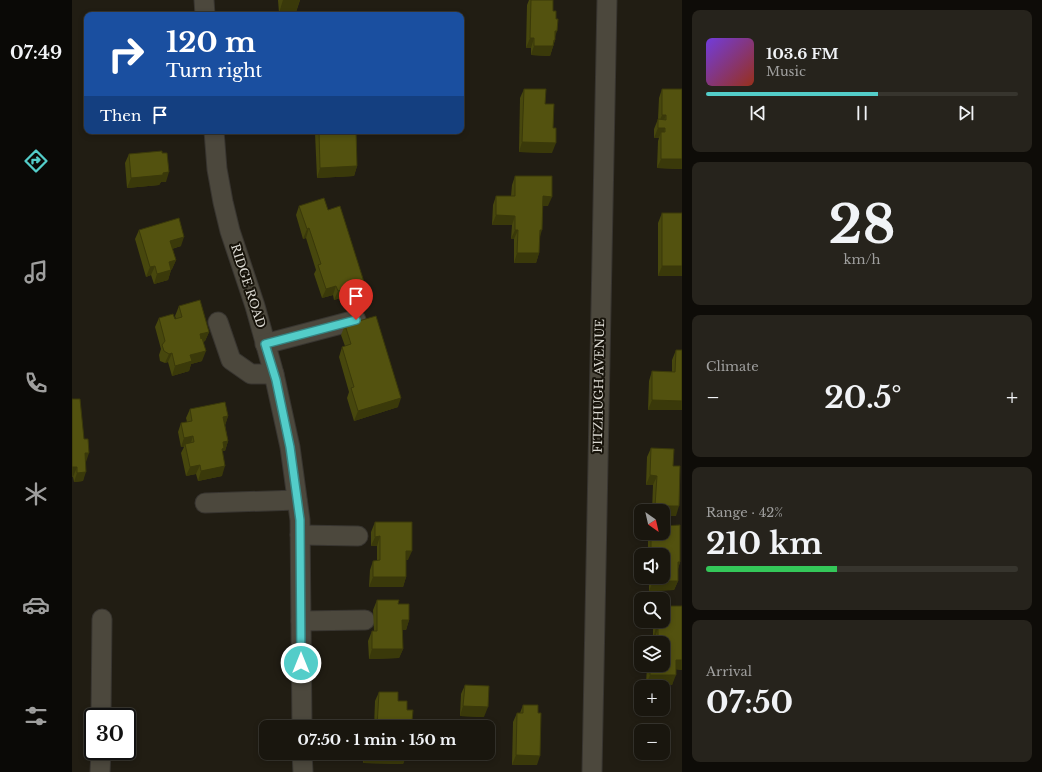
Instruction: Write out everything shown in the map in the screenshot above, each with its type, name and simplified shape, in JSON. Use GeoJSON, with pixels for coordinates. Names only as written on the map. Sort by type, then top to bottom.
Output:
{"type":"FeatureCollection","features":[{"type":"Feature","properties":{"kind":"street"},"geometry":{"type":"LineString","coordinates":[[204,0],[205,12]]}},
{"type":"Feature","properties":{"kind":"street","name":"FITZHUGH AVENUE"},"geometry":{"type":"LineString","coordinates":[[592,772],[607,0]]}},
{"type":"Feature","properties":{"kind":"street","name":"RIDGE ROAD"},"geometry":{"type":"LineString","coordinates":[[214,134],[217,169],[230,231],[255,306],[274,374],[290,447],[300,520],[302,720]]}},
{"type":"Feature","properties":{"kind":"street"},"geometry":{"type":"LineString","coordinates":[[265,344],[356,320]]}},
{"type":"Feature","properties":{"kind":"street"},"geometry":{"type":"LineString","coordinates":[[218,322],[231,360],[251,374],[274,374]]}},
{"type":"Feature","properties":{"kind":"street"},"geometry":{"type":"LineString","coordinates":[[205,503],[297,500]]}},
{"type":"Feature","properties":{"kind":"street"},"geometry":{"type":"LineString","coordinates":[[300,535],[358,536]]}},
{"type":"Feature","properties":{"kind":"street"},"geometry":{"type":"LineString","coordinates":[[101,708],[102,619]]}},
{"type":"Feature","properties":{"kind":"street"},"geometry":{"type":"LineString","coordinates":[[301,621],[365,620]]}},
{"type":"Feature","properties":{"kind":"street"},"geometry":{"type":"LineString","coordinates":[[100,760],[100,772]]}},
{"type":"Feature","properties":{"kind":"street"},"geometry":{"type":"LineString","coordinates":[[302,760],[303,772]]}},
{"type":"Feature","properties":{"kind":"building"},"geometry":{"type":"Polygon","coordinates":[[[531,0],[553,0],[553,11],[556,11],[556,19],[558,19],[557,31],[555,31],[553,46],[534,46],[534,38],[530,38],[531,0]]]}},
{"type":"Feature","properties":{"kind":"building"},"geometry":{"type":"Polygon","coordinates":[[[524,89],[546,89],[545,104],[554,104],[553,128],[556,128],[556,143],[522,142],[524,89]]]}},
{"type":"Feature","properties":{"kind":"building"},"geometry":{"type":"Polygon","coordinates":[[[662,89],[682,89],[682,159],[661,159],[661,132],[665,132],[665,128],[658,128],[658,119],[666,120],[666,115],[662,115],[662,89]]]}},
{"type":"Feature","properties":{"kind":"building"},"geometry":{"type":"Polygon","coordinates":[[[319,134],[356,134],[357,166],[320,168],[319,134]]]}},
{"type":"Feature","properties":{"kind":"building"},"geometry":{"type":"Polygon","coordinates":[[[162,151],[162,153],[167,153],[169,172],[163,173],[163,175],[131,178],[129,154],[162,151]]]}},
{"type":"Feature","properties":{"kind":"building"},"geometry":{"type":"Polygon","coordinates":[[[515,176],[552,176],[552,197],[543,196],[542,230],[540,230],[539,253],[517,253],[518,230],[515,230],[515,216],[496,215],[496,196],[515,196],[515,176]]]}},
{"type":"Feature","properties":{"kind":"building"},"geometry":{"type":"Polygon","coordinates":[[[324,198],[328,210],[340,206],[364,282],[338,291],[336,286],[326,289],[318,265],[321,264],[309,228],[307,229],[299,206],[324,198]]]}},
{"type":"Feature","properties":{"kind":"building"},"geometry":{"type":"Polygon","coordinates":[[[662,213],[682,213],[682,266],[662,266],[662,213]]]}},
{"type":"Feature","properties":{"kind":"building"},"geometry":{"type":"Polygon","coordinates":[[[179,218],[184,237],[170,241],[176,260],[169,262],[171,270],[157,274],[155,266],[150,267],[139,230],[179,218]]]}},
{"type":"Feature","properties":{"kind":"building"},"geometry":{"type":"Polygon","coordinates":[[[200,300],[209,332],[200,334],[206,351],[190,355],[192,361],[175,366],[172,353],[169,354],[164,351],[162,345],[165,341],[159,318],[173,314],[175,319],[182,317],[179,306],[200,300]]]}},
{"type":"Feature","properties":{"kind":"building"},"geometry":{"type":"Polygon","coordinates":[[[376,316],[401,398],[358,411],[351,388],[354,387],[342,347],[351,344],[345,325],[376,316]]]}},
{"type":"Feature","properties":{"kind":"building"},"geometry":{"type":"Polygon","coordinates":[[[676,350],[682,350],[682,401],[652,400],[652,371],[675,372],[676,350]]]}},
{"type":"Feature","properties":{"kind":"building"},"geometry":{"type":"Polygon","coordinates":[[[72,399],[80,399],[84,439],[88,439],[89,453],[85,453],[86,472],[77,473],[77,467],[72,467],[72,399]]]}},
{"type":"Feature","properties":{"kind":"building"},"geometry":{"type":"Polygon","coordinates":[[[225,402],[228,416],[223,417],[228,441],[223,442],[224,448],[222,449],[225,466],[201,471],[200,465],[190,467],[185,444],[194,442],[193,436],[184,438],[181,423],[192,421],[190,409],[225,402]]]}},
{"type":"Feature","properties":{"kind":"building"},"geometry":{"type":"Polygon","coordinates":[[[651,448],[674,449],[673,466],[680,466],[679,506],[670,506],[670,504],[655,504],[657,476],[650,475],[651,448]]]}},
{"type":"Feature","properties":{"kind":"building"},"geometry":{"type":"Polygon","coordinates":[[[375,522],[412,522],[412,551],[406,551],[406,577],[373,577],[373,561],[380,560],[380,536],[375,537],[375,522]]]}},
{"type":"Feature","properties":{"kind":"building"},"geometry":{"type":"Polygon","coordinates":[[[680,525],[680,562],[678,562],[678,581],[670,581],[670,548],[651,548],[651,540],[670,540],[670,526],[680,525]]]}},
{"type":"Feature","properties":{"kind":"building"},"geometry":{"type":"Polygon","coordinates":[[[377,600],[399,600],[398,604],[409,604],[409,620],[402,620],[403,649],[372,649],[372,631],[377,631],[377,600]]]}},
{"type":"Feature","properties":{"kind":"building"},"geometry":{"type":"Polygon","coordinates":[[[670,606],[682,606],[682,660],[676,660],[676,675],[650,675],[650,672],[670,672],[670,636],[658,636],[658,628],[670,628],[670,606]]]}},
{"type":"Feature","properties":{"kind":"building"},"geometry":{"type":"Polygon","coordinates":[[[465,685],[489,686],[488,707],[463,706],[465,685]]]}},
{"type":"Feature","properties":{"kind":"building"},"geometry":{"type":"Polygon","coordinates":[[[379,692],[398,692],[398,701],[407,701],[407,710],[413,710],[412,720],[377,720],[379,692]]]}},
{"type":"Feature","properties":{"kind":"building"},"geometry":{"type":"Polygon","coordinates":[[[523,705],[538,705],[538,713],[541,713],[540,756],[516,755],[517,713],[523,713],[523,705]]]}},
{"type":"Feature","properties":{"kind":"route"},"geometry":{"type":"LineString","coordinates":[[301,663],[300,520],[290,447],[276,380],[265,344],[356,320]]}}]}
